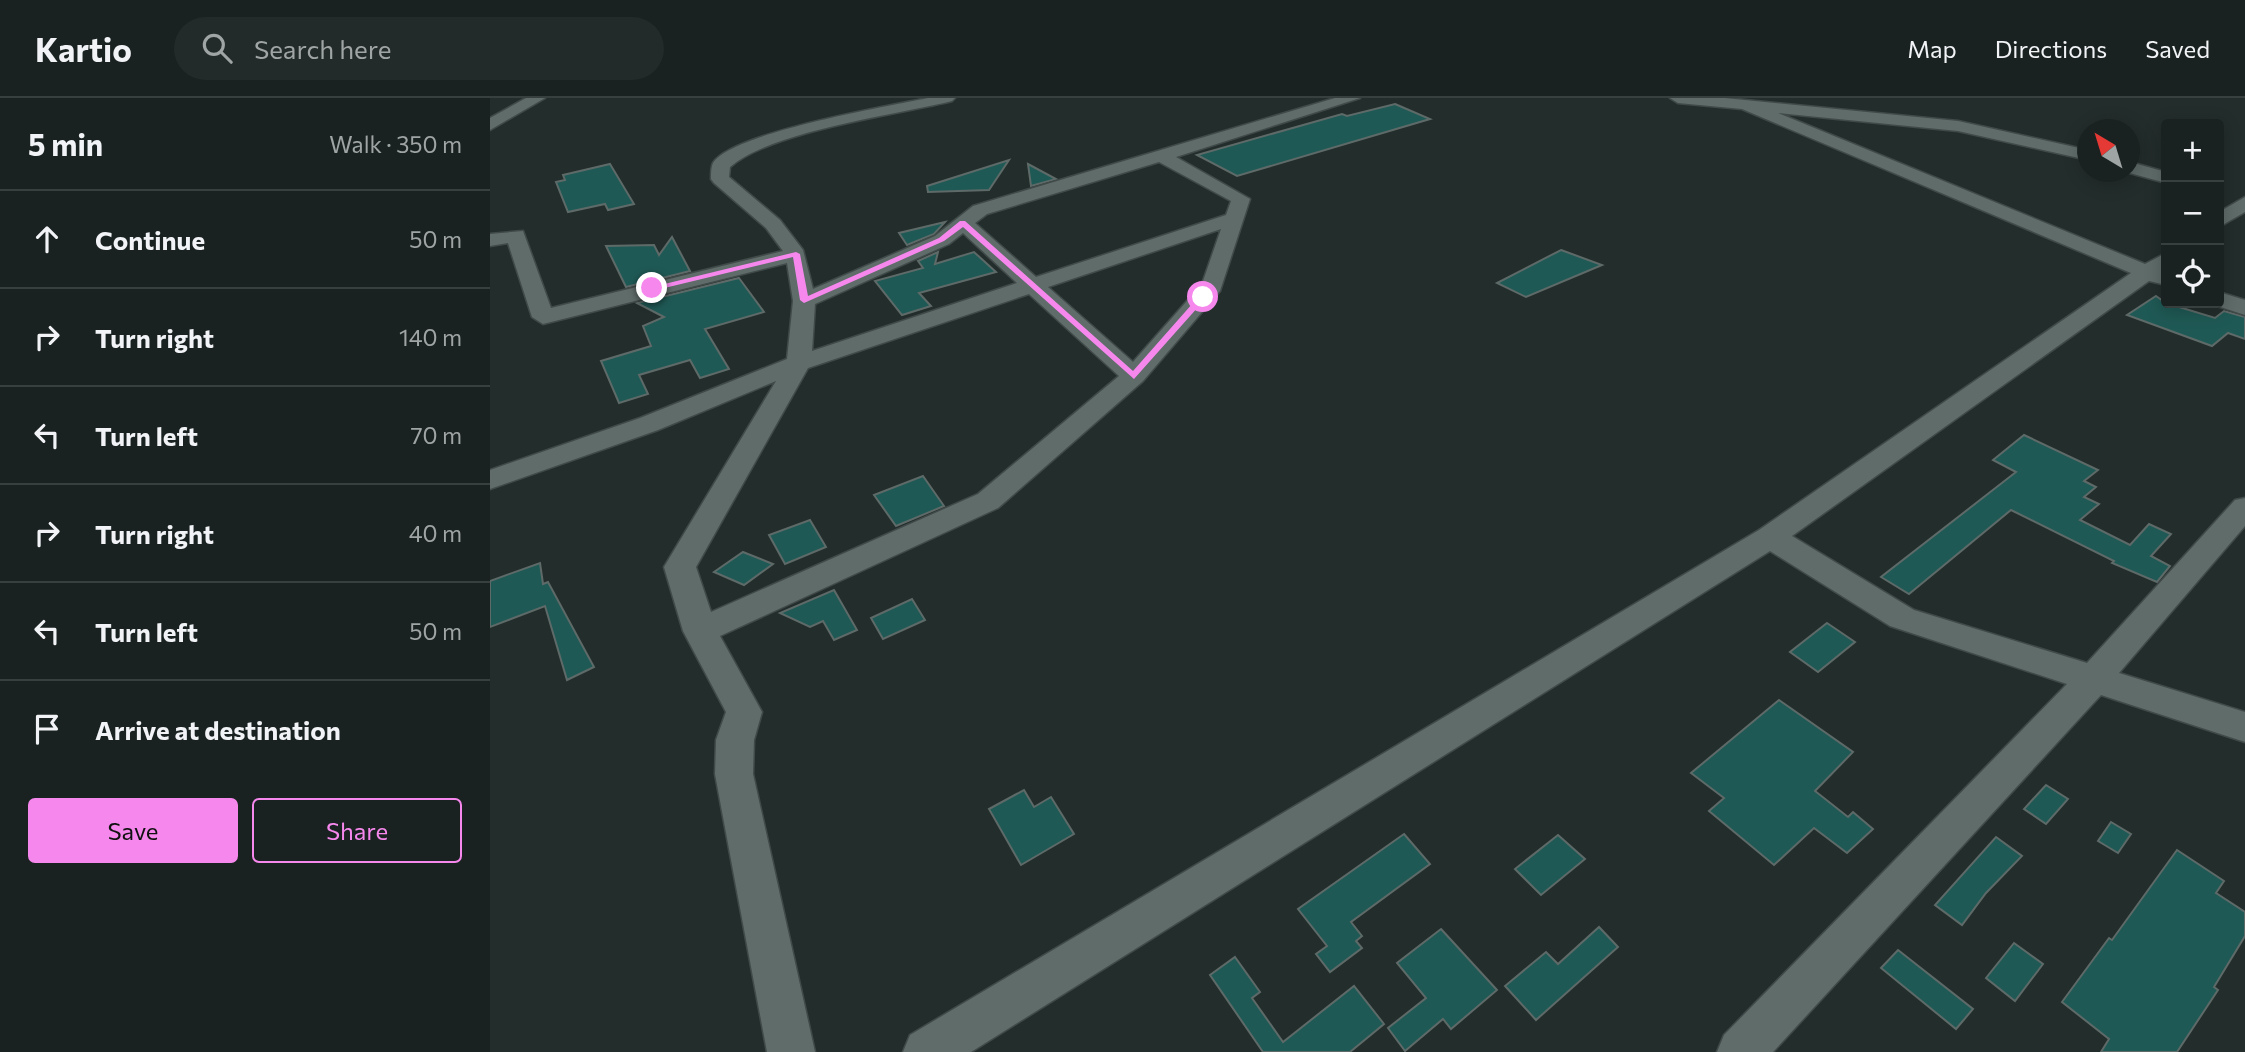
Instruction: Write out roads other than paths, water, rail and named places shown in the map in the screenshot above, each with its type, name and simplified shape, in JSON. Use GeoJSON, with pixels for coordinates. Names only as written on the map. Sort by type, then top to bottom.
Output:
{"type":"FeatureCollection","features":[{"type":"Feature","properties":{"kind":"street"},"geometry":{"type":"LineString","coordinates":[[490,125],[537,98]]}},
{"type":"Feature","properties":{"kind":"street"},"geometry":{"type":"LineString","coordinates":[[792,1052],[734,774],[735,740],[744,712],[700,631],[680,567],[799,363],[804,300],[796,254],[773,224],[720,179],[723,161],[790,133],[947,98]]}},
{"type":"Feature","properties":{"kind":"street"},"geometry":{"type":"LineString","coordinates":[[804,300],[942,240],[980,211],[1352,98]]}},
{"type":"Feature","properties":{"kind":"street"},"geometry":{"type":"LineString","coordinates":[[1678,98],[1958,126],[2077,153]]}},
{"type":"Feature","properties":{"kind":"street"},"geometry":{"type":"LineString","coordinates":[[1748,106],[2160,271]]}},
{"type":"Feature","properties":{"kind":"street"},"geometry":{"type":"LineString","coordinates":[[700,631],[988,501],[1134,376],[1212,286],[1227,246],[1232,219],[1241,199],[1161,156]]}},
{"type":"Feature","properties":{"kind":"street"},"geometry":{"type":"LineString","coordinates":[[2140,170],[2161,176]]}},
{"type":"Feature","properties":{"kind":"street"},"geometry":{"type":"LineString","coordinates":[[2224,197],[2245,203]]}},
{"type":"Feature","properties":{"kind":"street"},"geometry":{"type":"LineString","coordinates":[[2224,218],[2245,203]]}},
{"type":"Feature","properties":{"kind":"street"},"geometry":{"type":"LineString","coordinates":[[490,480],[627,433],[799,363],[1232,219]]}},
{"type":"Feature","properties":{"kind":"street"},"geometry":{"type":"LineString","coordinates":[[963,223],[1134,376]]}},
{"type":"Feature","properties":{"kind":"street"},"geometry":{"type":"LineString","coordinates":[[490,240],[516,235],[543,317],[796,254]]}},
{"type":"Feature","properties":{"kind":"street"},"geometry":{"type":"LineString","coordinates":[[944,1045],[1770,537],[2160,271]]}},
{"type":"Feature","properties":{"kind":"street"},"geometry":{"type":"LineString","coordinates":[[2224,301],[2245,308]]}},
{"type":"Feature","properties":{"kind":"street"},"geometry":{"type":"LineString","coordinates":[[1741,1052],[2092,680],[2245,507]]}},
{"type":"Feature","properties":{"kind":"street"},"geometry":{"type":"LineString","coordinates":[[1770,537],[1902,618],[2245,727]]}}]}
